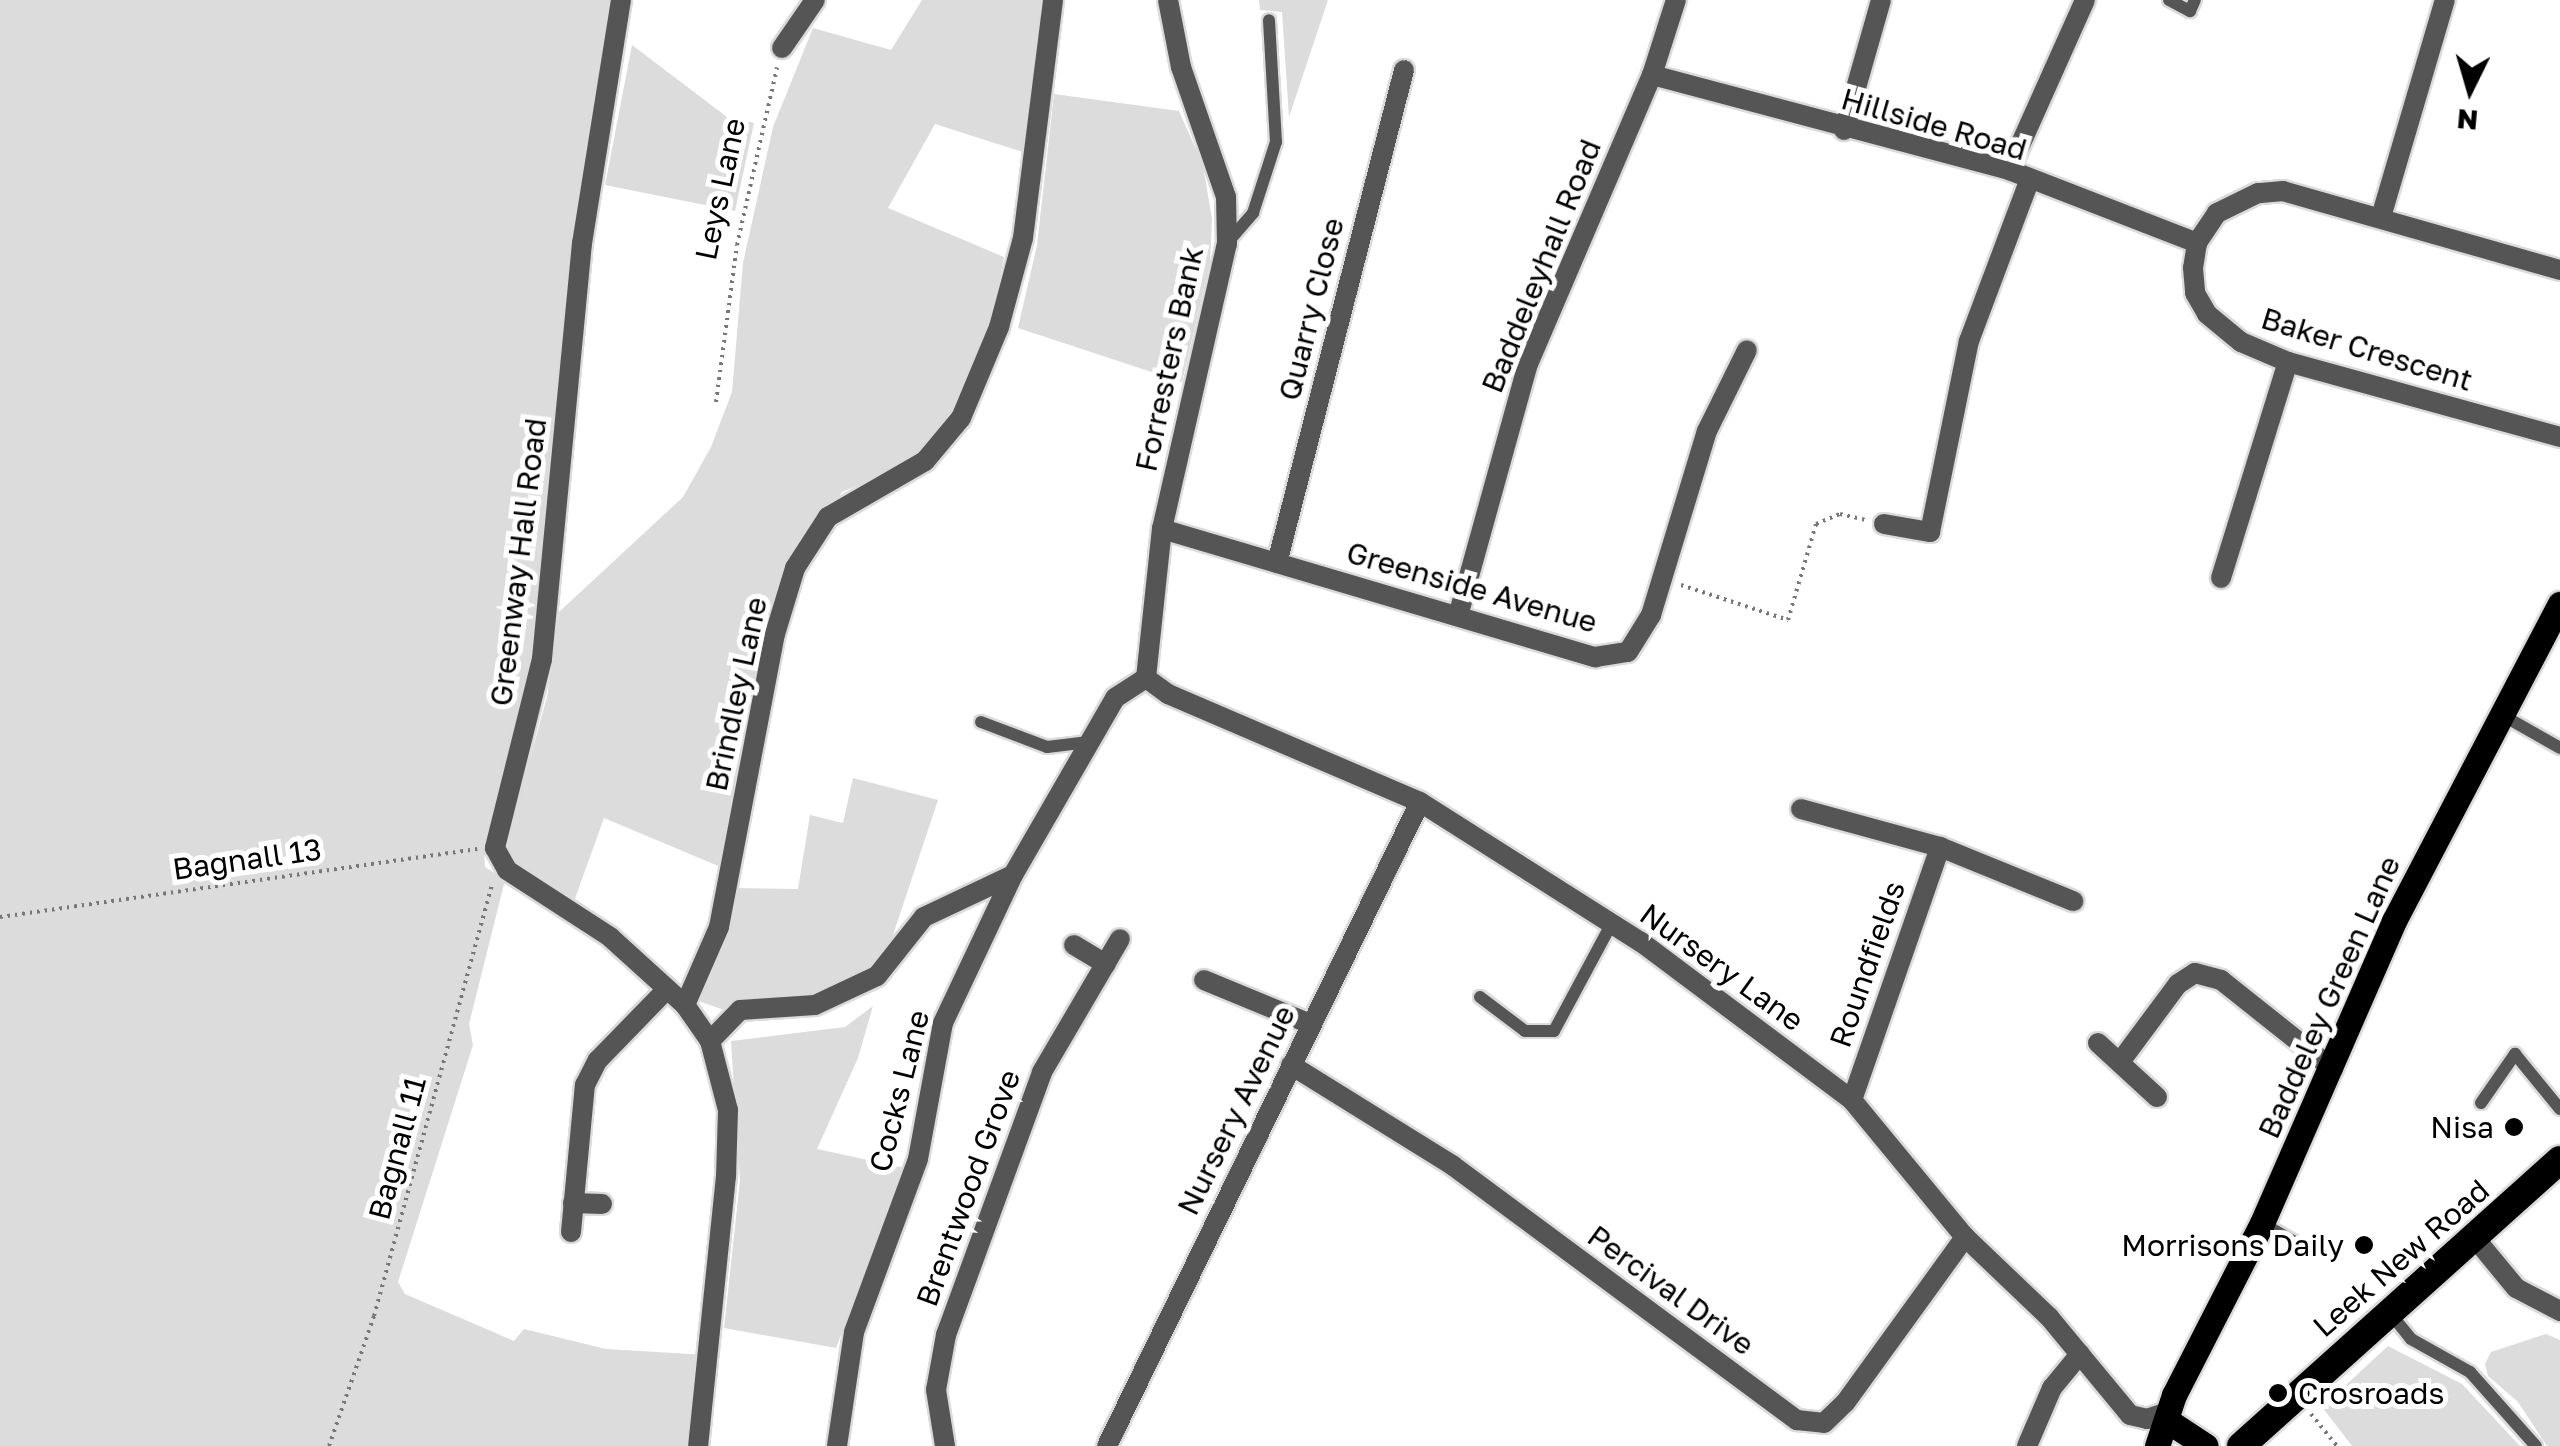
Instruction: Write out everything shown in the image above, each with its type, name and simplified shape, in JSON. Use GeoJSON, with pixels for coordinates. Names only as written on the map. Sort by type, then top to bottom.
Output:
{"type":"FeatureCollection","features":[{"type":"Feature","properties":{"kind":"highway","name":"Leek New Road"},"geometry":{"type":"LineString","coordinates":[[2241,1446],[2560,1160]]}},
{"type":"Feature","properties":{"kind":"main road","name":"Baddeley Green Lane"},"geometry":{"type":"LineString","coordinates":[[2158,1446],[2168,1416],[2332,1069],[2394,921],[2560,604]]}},
{"type":"Feature","properties":{"kind":"main road"},"geometry":{"type":"LineString","coordinates":[[2168,1416],[2206,1446]]}},
{"type":"Feature","properties":{"kind":"street","name":"Greenway Hall Road"},"geometry":{"type":"LineString","coordinates":[[499,860],[499,814],[532,716],[542,659],[582,243],[621,0]]}},
{"type":"Feature","properties":{"kind":"street"},"geometry":{"type":"LineString","coordinates":[[782,48],[816,0]]}},
{"type":"Feature","properties":{"kind":"street","name":"Brindley Lane"},"geometry":{"type":"LineString","coordinates":[[685,1005],[718,927],[775,634],[795,568],[828,517],[924,461],[949,433],[999,327],[1023,238],[1053,0]]}},
{"type":"Feature","properties":{"kind":"street","name":"Forresters Bank"},"geometry":{"type":"LineString","coordinates":[[1146,678],[1162,529],[1227,244],[1226,197],[1181,67],[1168,0]]}},
{"type":"Feature","properties":{"kind":"street","name":"Baddeleyhall Road"},"geometry":{"type":"LineString","coordinates":[[1458,616],[1528,364],[1652,75],[1676,0]]}},
{"type":"Feature","properties":{"kind":"street"},"geometry":{"type":"LineString","coordinates":[[1844,130],[1881,0]]}},
{"type":"Feature","properties":{"kind":"street"},"geometry":{"type":"LineString","coordinates":[[2009,170],[2085,0]]}},
{"type":"Feature","properties":{"kind":"street"},"geometry":{"type":"LineString","coordinates":[[2382,217],[2444,0]]}},
{"type":"Feature","properties":{"kind":"street","name":"Quarry Close"},"geometry":{"type":"LineString","coordinates":[[1277,563],[1404,70]]}},
{"type":"Feature","properties":{"kind":"street","name":"Hillside Road"},"geometry":{"type":"LineString","coordinates":[[1652,75],[1844,130],[2009,170],[2029,181],[2197,242]]}},
{"type":"Feature","properties":{"kind":"street"},"geometry":{"type":"LineString","coordinates":[[1884,524],[1930,532],[1969,341],[2029,181]]}},
{"type":"Feature","properties":{"kind":"street"},"geometry":{"type":"LineString","coordinates":[[2197,242],[2217,213],[2258,193],[2283,191],[2560,270]]}},
{"type":"Feature","properties":{"kind":"street","name":"Baker Crescent"},"geometry":{"type":"LineString","coordinates":[[2197,242],[2195,293],[2220,331],[2288,362],[2560,437]]}},
{"type":"Feature","properties":{"kind":"street","name":"Greenside Avenue"},"geometry":{"type":"LineString","coordinates":[[1162,529],[1594,656],[1628,652],[1651,616],[1707,431],[1747,350]]}},
{"type":"Feature","properties":{"kind":"street"},"geometry":{"type":"LineString","coordinates":[[2221,578],[2288,362]]}},
{"type":"Feature","properties":{"kind":"street","name":"Cocks Lane"},"geometry":{"type":"LineString","coordinates":[[837,1446],[854,1332],[918,1159],[943,1024],[1013,875],[1115,698],[1146,678]]}},
{"type":"Feature","properties":{"kind":"street","name":"Nursery Lane"},"geometry":{"type":"LineString","coordinates":[[1146,678],[1168,694],[1420,802],[1612,923],[1852,1100],[1965,1237],[2080,1354],[2130,1415],[2168,1416]]}},
{"type":"Feature","properties":{"kind":"street","name":"Nursery Avenue"},"geometry":{"type":"LineString","coordinates":[[1106,1446],[1420,802]]}},
{"type":"Feature","properties":{"kind":"street"},"geometry":{"type":"LineString","coordinates":[[1800,809],[1940,847],[2073,901]]}},
{"type":"Feature","properties":{"kind":"street","name":"Roundfields"},"geometry":{"type":"LineString","coordinates":[[1852,1100],[1940,847]]}},
{"type":"Feature","properties":{"kind":"street"},"geometry":{"type":"LineString","coordinates":[[499,860],[610,937],[685,1005],[710,1041],[728,1110],[727,1159],[712,1359],[698,1446]]}},
{"type":"Feature","properties":{"kind":"street"},"geometry":{"type":"LineString","coordinates":[[710,1041],[740,1010],[815,1006],[877,976],[924,917],[1013,875]]}},
{"type":"Feature","properties":{"kind":"street","name":"Brentwood Grove"},"geometry":{"type":"LineString","coordinates":[[944,1446],[936,1390],[946,1335],[1042,1072],[1120,939]]}},
{"type":"Feature","properties":{"kind":"street"},"geometry":{"type":"LineString","coordinates":[[1074,944],[1106,964]]}},
{"type":"Feature","properties":{"kind":"street"},"geometry":{"type":"LineString","coordinates":[[2120,1062],[2178,984],[2195,973],[2221,980],[2332,1069]]}},
{"type":"Feature","properties":{"kind":"street"},"geometry":{"type":"LineString","coordinates":[[1204,980],[1310,1024]]}},
{"type":"Feature","properties":{"kind":"street"},"geometry":{"type":"LineString","coordinates":[[571,1232],[585,1085],[598,1060],[667,989]]}},
{"type":"Feature","properties":{"kind":"street"},"geometry":{"type":"LineString","coordinates":[[2098,1043],[2158,1097]]}},
{"type":"Feature","properties":{"kind":"street","name":"Percival Drive"},"geometry":{"type":"LineString","coordinates":[[1291,1065],[1452,1165],[1797,1420],[1824,1423],[1845,1403],[1965,1237]]}},
{"type":"Feature","properties":{"kind":"street"},"geometry":{"type":"LineString","coordinates":[[572,1203],[602,1204]]}},
{"type":"Feature","properties":{"kind":"street"},"geometry":{"type":"LineString","coordinates":[[2474,1237],[2516,1288],[2560,1312]]}},
{"type":"Feature","properties":{"kind":"street"},"geometry":{"type":"LineString","coordinates":[[2028,1446],[2052,1388],[2080,1354]]}},
{"type":"Feature","properties":{"kind":"lane"},"geometry":{"type":"LineString","coordinates":[[2169,0],[2190,10],[2195,0]]}},
{"type":"Feature","properties":{"kind":"lane"},"geometry":{"type":"LineString","coordinates":[[1227,244],[1254,213],[1276,142],[1269,20]]}},
{"type":"Feature","properties":{"kind":"lane"},"geometry":{"type":"LineString","coordinates":[[2502,714],[2560,748]]}},
{"type":"Feature","properties":{"kind":"lane"},"geometry":{"type":"LineString","coordinates":[[980,722],[1047,747],[1090,742]]}},
{"type":"Feature","properties":{"kind":"lane"},"geometry":{"type":"LineString","coordinates":[[1480,997],[1525,1030],[1554,1030],[1612,923]]}},
{"type":"Feature","properties":{"kind":"lane"},"geometry":{"type":"LineString","coordinates":[[2480,1103],[2515,1054],[2560,1109]]}},
{"type":"Feature","properties":{"kind":"lane"},"geometry":{"type":"LineString","coordinates":[[2262,1223],[2298,1244]]}},
{"type":"Feature","properties":{"kind":"lane"},"geometry":{"type":"LineString","coordinates":[[2388,1311],[2411,1340],[2470,1372],[2536,1446]]}},
{"type":"Feature","properties":{"kind":"path","name":"Leys Lane"},"geometry":{"type":"LineString","coordinates":[[716,402],[736,245],[782,48]]}},
{"type":"Feature","properties":{"kind":"path"},"geometry":{"type":"LineString","coordinates":[[1662,578],[1788,620],[1816,524],[1840,514],[1884,524]]}},
{"type":"Feature","properties":{"kind":"path","name":"Bagnall 13"},"geometry":{"type":"LineString","coordinates":[[0,917],[477,849],[499,860]]}},
{"type":"Feature","properties":{"kind":"path","name":"Bagnall 11"},"geometry":{"type":"LineString","coordinates":[[329,1446],[374,1316],[499,860]]}},
{"type":"Feature","properties":{"kind":"path"},"geometry":{"type":"LineString","coordinates":[[2296,1395],[2338,1446]]}},
{"type":"Feature","properties":{"kind":"shaded area"},"geometry":{"type":"Polygon","coordinates":[[[0,0],[612,0],[529,697],[484,848],[485,867],[505,880],[469,1024],[473,1045],[398,1282],[405,1294],[514,1341],[524,1329],[606,1349],[707,1355],[688,1446],[0,1446],[0,0]]]}},
{"type":"Feature","properties":{"kind":"shaded area"},"geometry":{"type":"Polygon","coordinates":[[[922,0],[1043,0],[1023,152],[935,124],[888,208],[1004,257],[990,328],[954,410],[909,464],[842,492],[789,567],[761,639],[723,868],[604,818],[573,904],[503,856],[547,697],[559,612],[683,497],[711,447],[732,392],[743,263],[773,127],[813,28],[891,50],[922,0]]]}},
{"type":"Feature","properties":{"kind":"shaded area"},"geometry":{"type":"Polygon","coordinates":[[[1259,0],[1328,0],[1289,117],[1282,12],[1260,10],[1259,0]]]}},
{"type":"Feature","properties":{"kind":"shaded area"},"geometry":{"type":"Polygon","coordinates":[[[632,45],[727,117],[754,123],[735,211],[605,185],[632,45]]]}},
{"type":"Feature","properties":{"kind":"shaded area"},"geometry":{"type":"Polygon","coordinates":[[[1054,94],[1179,111],[1203,165],[1212,219],[1210,263],[1182,382],[1018,328],[1037,245],[1054,94]]]}},
{"type":"Feature","properties":{"kind":"shaded area"},"geometry":{"type":"Polygon","coordinates":[[[853,778],[938,800],[885,959],[806,1000],[727,1011],[701,1002],[699,992],[737,888],[798,889],[810,815],[843,823],[853,778]]]}},
{"type":"Feature","properties":{"kind":"shaded area"},"geometry":{"type":"Polygon","coordinates":[[[873,1006],[858,1058],[817,1149],[905,1168],[836,1348],[724,1328],[740,1180],[731,1041],[845,1027],[873,1006]]]}},
{"type":"Feature","properties":{"kind":"shaded area"},"geometry":{"type":"Polygon","coordinates":[[[2546,1334],[2560,1340],[2560,1446],[2547,1446],[2518,1402],[2488,1376],[2485,1364],[2491,1352],[2546,1334]]]}},
{"type":"Feature","properties":{"kind":"shaded area"},"geometry":{"type":"Polygon","coordinates":[[[2388,1346],[2462,1384],[2520,1446],[2352,1446],[2322,1407],[2388,1346]]]}},
{"type":"Feature","properties":{"kind":"place","name":"Nisa"},"geometry":{"type":"Point","coordinates":[2514,1127]}},
{"type":"Feature","properties":{"kind":"place","name":"Morrisons Daily"},"geometry":{"type":"Point","coordinates":[2364,1245]}},
{"type":"Feature","properties":{"kind":"place","name":"Crosroads"},"geometry":{"type":"Point","coordinates":[2278,1393]}}]}
